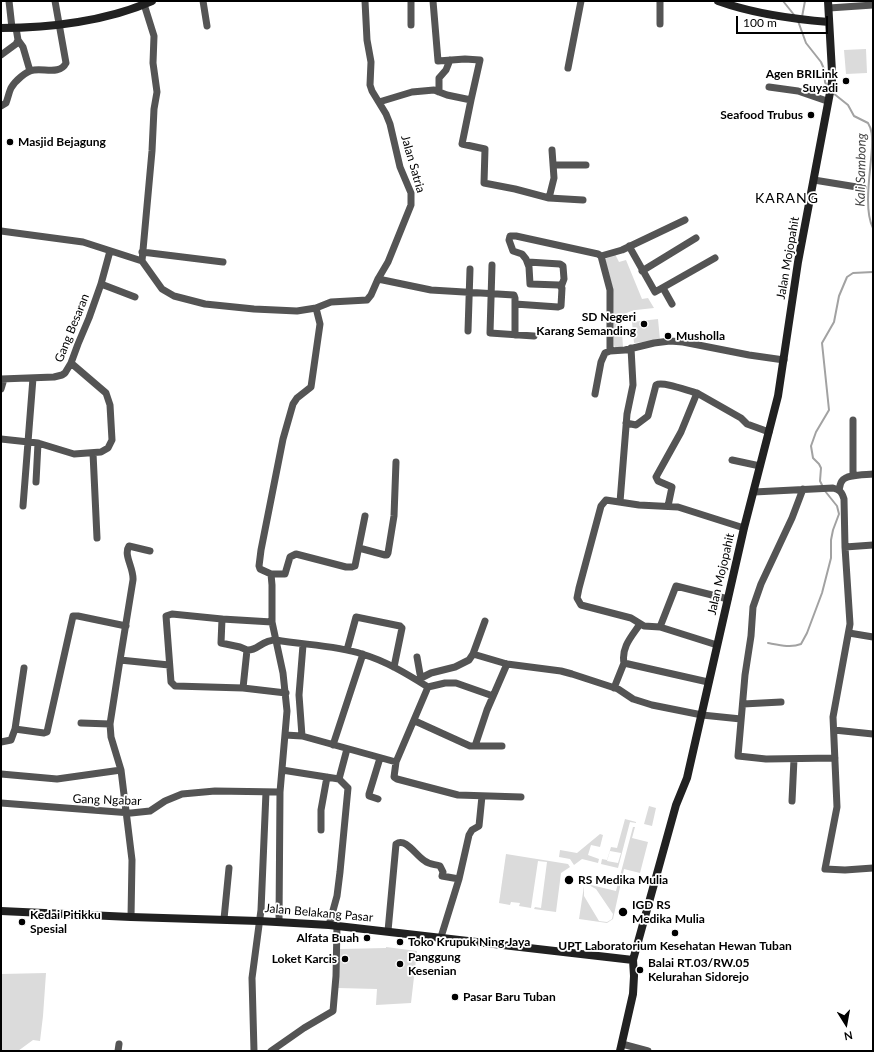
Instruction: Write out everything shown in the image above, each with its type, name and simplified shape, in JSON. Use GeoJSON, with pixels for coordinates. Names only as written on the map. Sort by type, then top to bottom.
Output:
{"type":"FeatureCollection","features":[{"type":"Feature","properties":{"kind":"street"},"geometry":{"type":"LineString","coordinates":[[9,1],[14,28],[30,71]]}},
{"type":"Feature","properties":{"kind":"street"},"geometry":{"type":"LineString","coordinates":[[1,106],[6,103],[10,89],[14,84],[30,71],[58,70],[66,64],[55,1]]}},
{"type":"Feature","properties":{"kind":"street"},"geometry":{"type":"LineString","coordinates":[[1,28],[58,24],[117,14],[143,3],[152,1]]}},
{"type":"Feature","properties":{"kind":"street"},"geometry":{"type":"LineString","coordinates":[[203,1],[208,26]]}},
{"type":"Feature","properties":{"kind":"street","name":"Jalan Satria"},"geometry":{"type":"LineString","coordinates":[[316,308],[331,302],[366,300],[371,295],[390,257],[412,202],[410,189],[400,167],[390,124],[370,85],[371,62],[367,40],[365,1]]}},
{"type":"Feature","properties":{"kind":"street"},"geometry":{"type":"LineString","coordinates":[[411,1],[411,24]]}},
{"type":"Feature","properties":{"kind":"street"},"geometry":{"type":"LineString","coordinates":[[432,1],[438,61],[480,60],[462,144],[486,148],[484,183],[549,198],[583,200]]}},
{"type":"Feature","properties":{"kind":"street"},"geometry":{"type":"LineString","coordinates":[[568,68],[581,1],[576,1]]}},
{"type":"Feature","properties":{"kind":"street"},"geometry":{"type":"LineString","coordinates":[[660,1],[660,24]]}},
{"type":"Feature","properties":{"kind":"street"},"geometry":{"type":"LineString","coordinates":[[718,1],[745,10],[804,20],[829,22],[828,4],[873,5]]}},
{"type":"Feature","properties":{"kind":"street"},"geometry":{"type":"LineString","coordinates":[[143,3],[154,36],[153,63],[157,92],[154,109],[152,151],[142,261],[162,290],[174,296],[205,304],[254,310],[297,311],[316,308],[320,324],[311,387],[297,398],[293,404],[283,439],[261,550],[259,568],[271,574],[285,574],[290,557],[296,554],[352,568],[356,563],[365,516]]}},
{"type":"Feature","properties":{"kind":"street","name":"Jalan Mojopahit"},"geometry":{"type":"LineString","coordinates":[[621,1047],[633,994],[634,960],[676,805],[687,778],[744,528],[778,396],[798,262],[831,87],[832,72],[829,22]]}},
{"type":"Feature","properties":{"kind":"street"},"geometry":{"type":"LineString","coordinates":[[1,55],[16,44],[18,40]]}},
{"type":"Feature","properties":{"kind":"street"},"geometry":{"type":"LineString","coordinates":[[439,92],[439,78],[446,70],[450,60]]}},
{"type":"Feature","properties":{"kind":"street"},"geometry":{"type":"LineString","coordinates":[[769,87],[798,91],[828,99]]}},
{"type":"Feature","properties":{"kind":"street"},"geometry":{"type":"LineString","coordinates":[[378,102],[412,92],[434,90],[471,100]]}},
{"type":"Feature","properties":{"kind":"street"},"geometry":{"type":"LineString","coordinates":[[549,198],[554,178],[552,150]]}},
{"type":"Feature","properties":{"kind":"street"},"geometry":{"type":"LineString","coordinates":[[553,165],[586,165]]}},
{"type":"Feature","properties":{"kind":"street"},"geometry":{"type":"LineString","coordinates":[[814,180],[862,188]]}},
{"type":"Feature","properties":{"kind":"street"},"geometry":{"type":"LineString","coordinates":[[601,256],[622,250],[685,220]]}},
{"type":"Feature","properties":{"kind":"street"},"geometry":{"type":"LineString","coordinates":[[1,231],[83,242],[142,261]]}},
{"type":"Feature","properties":{"kind":"street"},"geometry":{"type":"LineString","coordinates":[[562,287],[559,285],[530,284],[528,262],[524,256],[513,251],[509,240],[510,236],[594,252],[601,256],[610,290],[610,351]]}},
{"type":"Feature","properties":{"kind":"street"},"geometry":{"type":"LineString","coordinates":[[642,271],[696,238]]}},
{"type":"Feature","properties":{"kind":"street"},"geometry":{"type":"LineString","coordinates":[[628,246],[656,292],[715,258]]}},
{"type":"Feature","properties":{"kind":"street","name":"Gang Besaran"},"geometry":{"type":"LineString","coordinates":[[3,379],[33,378],[62,375],[66,373],[101,284],[110,251]]}},
{"type":"Feature","properties":{"kind":"street"},"geometry":{"type":"LineString","coordinates":[[142,252],[223,262]]}},
{"type":"Feature","properties":{"kind":"street"},"geometry":{"type":"LineString","coordinates":[[515,304],[560,306],[564,279],[562,266],[560,264],[528,262]]}},
{"type":"Feature","properties":{"kind":"street"},"geometry":{"type":"LineString","coordinates":[[492,265],[490,333],[534,336]]}},
{"type":"Feature","properties":{"kind":"street"},"geometry":{"type":"LineString","coordinates":[[468,331],[470,270]]}},
{"type":"Feature","properties":{"kind":"street"},"geometry":{"type":"LineString","coordinates":[[378,279],[431,290],[514,295],[515,335]]}},
{"type":"Feature","properties":{"kind":"street"},"geometry":{"type":"LineString","coordinates":[[101,284],[135,297]]}},
{"type":"Feature","properties":{"kind":"street"},"geometry":{"type":"LineString","coordinates":[[663,288],[672,304]]}},
{"type":"Feature","properties":{"kind":"street"},"geometry":{"type":"LineString","coordinates":[[595,394],[602,359],[605,353],[654,343],[679,342],[784,360]]}},
{"type":"Feature","properties":{"kind":"street"},"geometry":{"type":"LineString","coordinates":[[620,502],[626,423],[632,385],[631,348]]}},
{"type":"Feature","properties":{"kind":"street"},"geometry":{"type":"LineString","coordinates":[[1,439],[38,443],[74,454],[93,453],[105,450],[111,444],[110,405],[106,393],[71,363]]}},
{"type":"Feature","properties":{"kind":"street"},"geometry":{"type":"LineString","coordinates":[[23,506],[33,378]]}},
{"type":"Feature","properties":{"kind":"street"},"geometry":{"type":"LineString","coordinates":[[1,390],[3,379]]}},
{"type":"Feature","properties":{"kind":"street"},"geometry":{"type":"LineString","coordinates":[[626,423],[636,425],[648,416],[656,385],[664,384],[697,393],[742,418],[747,424],[769,432]]}},
{"type":"Feature","properties":{"kind":"street"},"geometry":{"type":"LineString","coordinates":[[668,506],[672,487],[658,481],[656,477],[681,432],[697,393]]}},
{"type":"Feature","properties":{"kind":"street"},"geometry":{"type":"LineString","coordinates":[[853,420],[853,476]]}},
{"type":"Feature","properties":{"kind":"street"},"geometry":{"type":"LineString","coordinates":[[36,482],[38,443]]}},
{"type":"Feature","properties":{"kind":"street"},"geometry":{"type":"LineString","coordinates":[[93,453],[97,538]]}},
{"type":"Feature","properties":{"kind":"street"},"geometry":{"type":"LineString","coordinates":[[732,460],[760,466]]}},
{"type":"Feature","properties":{"kind":"street"},"geometry":{"type":"LineString","coordinates":[[359,548],[385,555],[388,553],[394,516],[396,462]]}},
{"type":"Feature","properties":{"kind":"street"},"geometry":{"type":"LineString","coordinates":[[836,489],[842,480],[853,476],[873,474]]}},
{"type":"Feature","properties":{"kind":"street"},"geometry":{"type":"LineString","coordinates":[[754,492],[803,489],[836,489],[843,494],[845,547],[851,617],[835,707],[834,730],[837,807],[825,869],[845,870],[873,868]]}},
{"type":"Feature","properties":{"kind":"street"},"geometry":{"type":"LineString","coordinates":[[803,489],[798,504],[756,595],[752,613],[751,636],[745,675],[738,756],[766,759],[835,758]]}},
{"type":"Feature","properties":{"kind":"street"},"geometry":{"type":"LineString","coordinates":[[717,645],[660,627],[644,626],[631,618],[581,605],[577,598],[601,506],[606,500],[639,505],[678,507],[744,528]]}},
{"type":"Feature","properties":{"kind":"street"},"geometry":{"type":"LineString","coordinates":[[845,547],[873,545]]}},
{"type":"Feature","properties":{"kind":"street"},"geometry":{"type":"LineString","coordinates":[[131,917],[132,860],[127,813],[121,770],[111,737],[110,724],[133,580],[132,567],[127,556],[127,548],[129,546],[150,551]]}},
{"type":"Feature","properties":{"kind":"street"},"geometry":{"type":"LineString","coordinates":[[271,574],[272,622],[282,665],[287,711],[280,792],[278,922]]}},
{"type":"Feature","properties":{"kind":"street"},"geometry":{"type":"LineString","coordinates":[[660,627],[676,586],[728,599]]}},
{"type":"Feature","properties":{"kind":"street"},"geometry":{"type":"LineString","coordinates":[[272,622],[172,614],[166,616],[171,682],[174,686],[243,688],[286,693]]}},
{"type":"Feature","properties":{"kind":"street"},"geometry":{"type":"LineString","coordinates":[[15,729],[44,733],[47,732],[73,616],[126,626]]}},
{"type":"Feature","properties":{"kind":"street"},"geometry":{"type":"LineString","coordinates":[[347,650],[356,617],[400,626],[402,628],[394,667]]}},
{"type":"Feature","properties":{"kind":"street"},"geometry":{"type":"LineString","coordinates":[[222,619],[220,643],[247,650],[254,650],[267,641],[276,640],[347,650],[364,654],[394,667],[420,679],[428,687]]}},
{"type":"Feature","properties":{"kind":"street"},"geometry":{"type":"LineString","coordinates":[[420,679],[430,673],[455,667],[469,660],[485,621]]}},
{"type":"Feature","properties":{"kind":"street"},"geometry":{"type":"LineString","coordinates":[[614,688],[624,663],[624,650],[640,624]]}},
{"type":"Feature","properties":{"kind":"street"},"geometry":{"type":"LineString","coordinates":[[849,633],[873,637]]}},
{"type":"Feature","properties":{"kind":"street"},"geometry":{"type":"LineString","coordinates":[[302,736],[299,695],[304,645]]}},
{"type":"Feature","properties":{"kind":"street"},"geometry":{"type":"LineString","coordinates":[[243,688],[247,650]]}},
{"type":"Feature","properties":{"kind":"street"},"geometry":{"type":"LineString","coordinates":[[333,745],[364,654]]}},
{"type":"Feature","properties":{"kind":"street"},"geometry":{"type":"LineString","coordinates":[[472,654],[507,664],[561,671],[614,688],[633,699],[647,704],[702,714],[741,718]]}},
{"type":"Feature","properties":{"kind":"street"},"geometry":{"type":"LineString","coordinates":[[417,657],[420,679]]}},
{"type":"Feature","properties":{"kind":"street"},"geometry":{"type":"LineString","coordinates":[[120,660],[169,665]]}},
{"type":"Feature","properties":{"kind":"street"},"geometry":{"type":"LineString","coordinates":[[624,663],[708,682]]}},
{"type":"Feature","properties":{"kind":"street"},"geometry":{"type":"LineString","coordinates":[[475,746],[487,710],[507,664]]}},
{"type":"Feature","properties":{"kind":"street"},"geometry":{"type":"LineString","coordinates":[[1,742],[11,740],[15,729],[24,668]]}},
{"type":"Feature","properties":{"kind":"street"},"geometry":{"type":"LineString","coordinates":[[428,687],[456,683],[494,696]]}},
{"type":"Feature","properties":{"kind":"street"},"geometry":{"type":"LineString","coordinates":[[428,687],[415,721],[396,762],[394,777],[452,794],[521,797]]}},
{"type":"Feature","properties":{"kind":"street"},"geometry":{"type":"LineString","coordinates":[[743,704],[781,702]]}},
{"type":"Feature","properties":{"kind":"street"},"geometry":{"type":"LineString","coordinates":[[415,721],[470,746],[502,746]]}},
{"type":"Feature","properties":{"kind":"street"},"geometry":{"type":"LineString","coordinates":[[81,723],[110,724]]}},
{"type":"Feature","properties":{"kind":"street"},"geometry":{"type":"LineString","coordinates":[[834,730],[873,734]]}},
{"type":"Feature","properties":{"kind":"street"},"geometry":{"type":"LineString","coordinates":[[285,735],[302,736],[396,762]]}},
{"type":"Feature","properties":{"kind":"street"},"geometry":{"type":"LineString","coordinates":[[339,779],[347,749]]}},
{"type":"Feature","properties":{"kind":"street"},"geometry":{"type":"LineString","coordinates":[[378,799],[369,796],[369,794],[380,758]]}},
{"type":"Feature","properties":{"kind":"street"},"geometry":{"type":"LineString","coordinates":[[792,801],[794,759]]}},
{"type":"Feature","properties":{"kind":"street"},"geometry":{"type":"LineString","coordinates":[[1,774],[57,779],[121,770]]}},
{"type":"Feature","properties":{"kind":"street"},"geometry":{"type":"LineString","coordinates":[[282,770],[339,779],[348,788],[340,878],[329,925]]}},
{"type":"Feature","properties":{"kind":"street"},"geometry":{"type":"LineString","coordinates":[[321,830],[321,810],[327,777]]}},
{"type":"Feature","properties":{"kind":"street","name":"Gang Ngabar"},"geometry":{"type":"LineString","coordinates":[[1,803],[127,813],[150,811],[165,801],[182,794],[215,792],[280,792]]}},
{"type":"Feature","properties":{"kind":"street"},"geometry":{"type":"LineString","coordinates":[[254,1051],[252,978],[262,897],[266,792]]}},
{"type":"Feature","properties":{"kind":"street"},"geometry":{"type":"LineString","coordinates":[[441,937],[459,879],[469,835],[472,830],[479,826],[482,796]]}},
{"type":"Feature","properties":{"kind":"street"},"geometry":{"type":"LineString","coordinates":[[388,931],[396,844],[398,842],[404,843],[422,860],[430,864],[440,866],[443,872],[442,876],[459,879]]}},
{"type":"Feature","properties":{"kind":"street"},"geometry":{"type":"LineString","coordinates":[[224,919],[229,868]]}},
{"type":"Feature","properties":{"kind":"street","name":"Jalan Belakang Pasar"},"geometry":{"type":"LineString","coordinates":[[1,911],[131,917],[224,919],[329,925],[634,960]]}},
{"type":"Feature","properties":{"kind":"street"},"geometry":{"type":"LineString","coordinates":[[271,1051],[304,1028],[333,1011],[336,981],[337,926]]}},
{"type":"Feature","properties":{"kind":"street"},"geometry":{"type":"LineString","coordinates":[[621,1047],[648,1051]]}},
{"type":"Feature","properties":{"kind":"shaded area"},"geometry":{"type":"Polygon","coordinates":[[[866,49],[867,73],[846,74],[844,50],[866,49]]]}},
{"type":"Feature","properties":{"kind":"shaded area"},"geometry":{"type":"Polygon","coordinates":[[[615,254],[619,262],[626,260],[642,299],[648,298],[654,308],[628,312],[621,318],[623,347],[615,348],[613,289],[605,259],[615,254]]]}},
{"type":"Feature","properties":{"kind":"shaded area"},"geometry":{"type":"Polygon","coordinates":[[[658,319],[660,340],[634,343],[632,322],[658,319]]]}},
{"type":"Feature","properties":{"kind":"shaded area"},"geometry":{"type":"Polygon","coordinates":[[[649,806],[656,808],[652,826],[644,824],[649,806]]]}},
{"type":"Feature","properties":{"kind":"shaded area"},"geometry":{"type":"Polygon","coordinates":[[[625,819],[636,822],[630,822],[618,868],[601,864],[602,859],[607,860],[611,847],[617,848],[625,819]],[[610,851],[607,861],[618,863],[621,853],[610,851]]]}},
{"type":"Feature","properties":{"kind":"shaded area"},"geometry":{"type":"Polygon","coordinates":[[[633,827],[635,827],[632,838],[648,842],[640,873],[624,869],[613,919],[607,923],[579,919],[584,886],[584,896],[599,921],[607,922],[612,919],[613,914],[596,889],[587,884],[616,891],[633,827]]]}},
{"type":"Feature","properties":{"kind":"shaded area"},"geometry":{"type":"Polygon","coordinates":[[[600,834],[603,835],[600,847],[591,845],[588,855],[599,859],[598,863],[582,859],[574,865],[570,859],[559,857],[560,850],[577,853],[600,834]]]}},
{"type":"Feature","properties":{"kind":"shaded area"},"geometry":{"type":"Polygon","coordinates":[[[506,854],[568,864],[570,867],[561,873],[556,912],[534,909],[535,907],[541,908],[547,862],[538,861],[531,908],[519,906],[520,903],[511,902],[510,905],[499,903],[506,854]]]}},
{"type":"Feature","properties":{"kind":"shaded area"},"geometry":{"type":"Polygon","coordinates":[[[386,947],[417,951],[411,1003],[376,1005],[377,989],[338,988],[339,949],[386,947]]]}},
{"type":"Feature","properties":{"kind":"shaded area"},"geometry":{"type":"Polygon","coordinates":[[[46,973],[40,1041],[33,1040],[18,1051],[1,1051],[1,974],[46,973]]]}},
{"type":"Feature","properties":{"kind":"waterway","name":"Kali Sambong"},"geometry":{"type":"LineString","coordinates":[[783,1],[795,16]]}},
{"type":"Feature","properties":{"kind":"waterway"},"geometry":{"type":"LineString","coordinates":[[802,17],[805,1]]}},
{"type":"Feature","properties":{"kind":"waterway","name":"Kali Sambong"},"geometry":{"type":"LineString","coordinates":[[798,21],[806,43],[821,62],[828,89]]}},
{"type":"Feature","properties":{"kind":"waterway","name":"Kali Sambong"},"geometry":{"type":"LineString","coordinates":[[833,93],[848,105],[854,116],[868,123],[871,129],[872,147],[868,189],[868,210],[873,228]]}},
{"type":"Feature","properties":{"kind":"waterway"},"geometry":{"type":"LineString","coordinates":[[823,487],[820,481],[821,468],[813,458],[811,446],[816,432],[829,410],[822,343],[834,322],[839,296],[847,277],[853,273],[873,272]]}},
{"type":"Feature","properties":{"kind":"waterway"},"geometry":{"type":"LineString","coordinates":[[768,643],[785,646],[801,644],[807,633],[822,593],[831,558],[831,540],[833,530],[839,514],[837,506],[825,491]]}},
{"type":"Feature","properties":{"kind":"place","name":"Agen BRILink Suyadi"},"geometry":{"type":"Point","coordinates":[846,81]}},
{"type":"Feature","properties":{"kind":"place","name":"Seafood Trubus"},"geometry":{"type":"Point","coordinates":[811,115]}},
{"type":"Feature","properties":{"kind":"place","name":"Masjid Bejagung"},"geometry":{"type":"Point","coordinates":[10,142]}},
{"type":"Feature","properties":{"kind":"place","name":"SD Negeri Karang Semanding"},"geometry":{"type":"Point","coordinates":[644,324]}},
{"type":"Feature","properties":{"kind":"place","name":"Musholla"},"geometry":{"type":"Point","coordinates":[668,336]}},
{"type":"Feature","properties":{"kind":"place","name":"RS Medika Mulia"},"geometry":{"type":"Point","coordinates":[569,880]}},
{"type":"Feature","properties":{"kind":"place","name":"IGD RS Medika Mulia"},"geometry":{"type":"Point","coordinates":[623,912]}},
{"type":"Feature","properties":{"kind":"place","name":"Kedai Pitikku Spesial"},"geometry":{"type":"Point","coordinates":[22,922]}},
{"type":"Feature","properties":{"kind":"place","name":"UPT Laboratorium Kesehatan Hewan Tuban"},"geometry":{"type":"Point","coordinates":[675,933]}},
{"type":"Feature","properties":{"kind":"place","name":"Alfata Buah"},"geometry":{"type":"Point","coordinates":[367,938]}},
{"type":"Feature","properties":{"kind":"place","name":"Toko Krupuk Ning Jaya"},"geometry":{"type":"Point","coordinates":[400,942]}},
{"type":"Feature","properties":{"kind":"place","name":"Loket Karcis"},"geometry":{"type":"Point","coordinates":[345,959]}},
{"type":"Feature","properties":{"kind":"place","name":"Panggung Kesenian"},"geometry":{"type":"Point","coordinates":[400,964]}},
{"type":"Feature","properties":{"kind":"place","name":"Balai RT.03/RW.05 Kelurahan Sidorejo"},"geometry":{"type":"Point","coordinates":[640,970]}},
{"type":"Feature","properties":{"kind":"place","name":"Pasar Baru Tuban"},"geometry":{"type":"Point","coordinates":[455,997]}},
{"type":"Feature","properties":{"kind":"district","name":"KARANG"},"geometry":{"type":"Point","coordinates":[787,198]}}]}
